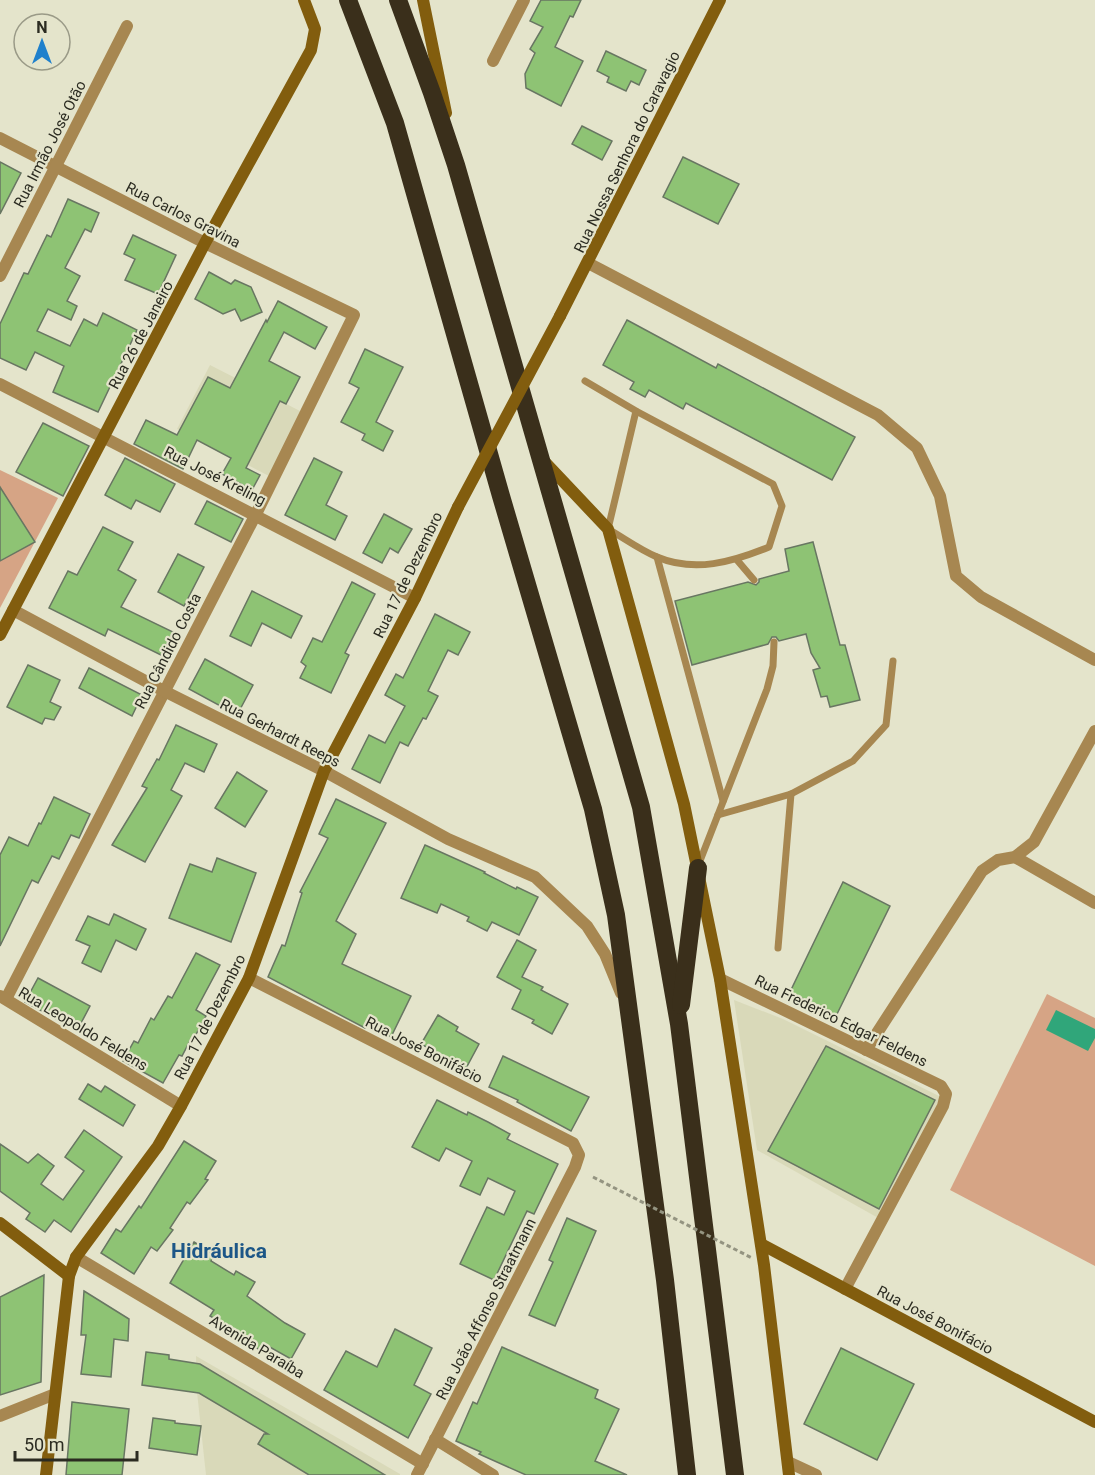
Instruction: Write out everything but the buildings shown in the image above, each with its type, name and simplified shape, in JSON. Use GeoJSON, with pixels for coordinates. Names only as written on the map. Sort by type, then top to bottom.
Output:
{"type":"FeatureCollection","features":[{"type":"Feature","properties":{"kind":"highway"},"geometry":{"type":"LineString","coordinates":[[348,0],[395,123],[593,810],[616,915],[665,1281],[687,1475]]}},
{"type":"Feature","properties":{"kind":"highway"},"geometry":{"type":"LineString","coordinates":[[398,0],[456,165],[641,807],[679,1024],[735,1475]]}},
{"type":"Feature","properties":{"kind":"highway"},"geometry":{"type":"LineString","coordinates":[[679,1024],[698,868]]}},
{"type":"Feature","properties":{"kind":"main road","name":"Rua 26 de Janeiro"},"geometry":{"type":"LineString","coordinates":[[0,635],[205,243],[311,50],[315,29],[304,0]]}},
{"type":"Feature","properties":{"kind":"main road"},"geometry":{"type":"LineString","coordinates":[[423,0],[456,165]]}},
{"type":"Feature","properties":{"kind":"main road","name":"Rua Nossa Senhora do Caravagio"},"geometry":{"type":"LineString","coordinates":[[458,507],[588,263],[720,0]]}},
{"type":"Feature","properties":{"kind":"main road"},"geometry":{"type":"LineString","coordinates":[[538,455],[608,529],[684,804],[720,979],[761,1244],[789,1469]]}},
{"type":"Feature","properties":{"kind":"main road","name":"Rua 17 de Dezembro"},"geometry":{"type":"LineString","coordinates":[[46,1475],[69,1276],[76,1257],[158,1146],[249,978],[324,771],[415,597],[458,507]]}},
{"type":"Feature","properties":{"kind":"main road"},"geometry":{"type":"LineString","coordinates":[[0,1223],[69,1276]]}},
{"type":"Feature","properties":{"kind":"main road","name":"Rua José Bonifácio"},"geometry":{"type":"LineString","coordinates":[[761,1244],[1095,1422]]}},
{"type":"Feature","properties":{"kind":"street"},"geometry":{"type":"LineString","coordinates":[[493,61],[524,0]]}},
{"type":"Feature","properties":{"kind":"street","name":"Rua Irmão José Otão"},"geometry":{"type":"LineString","coordinates":[[0,276],[127,26]]}},
{"type":"Feature","properties":{"kind":"street","name":"Rua Carlos Gravina"},"geometry":{"type":"LineString","coordinates":[[0,138],[205,243],[354,315]]}},
{"type":"Feature","properties":{"kind":"street"},"geometry":{"type":"LineString","coordinates":[[588,263],[878,415],[917,448],[940,496],[956,576],[981,597],[1095,660]]}},
{"type":"Feature","properties":{"kind":"street","name":"Rua Cândido Costa"},"geometry":{"type":"LineString","coordinates":[[3,998],[256,514],[354,315]]}},
{"type":"Feature","properties":{"kind":"street","name":"Rua José Kreling"},"geometry":{"type":"LineString","coordinates":[[0,384],[415,597]]}},
{"type":"Feature","properties":{"kind":"street","name":"Rua Gerhardt Reeps"},"geometry":{"type":"LineString","coordinates":[[13,610],[164,691],[324,771],[448,839],[535,877],[587,926],[605,954],[620,990],[630,1023]]}},
{"type":"Feature","properties":{"kind":"street"},"geometry":{"type":"LineString","coordinates":[[866,1050],[981,871],[998,860],[1015,856],[1034,842],[1095,731]]}},
{"type":"Feature","properties":{"kind":"street"},"geometry":{"type":"LineString","coordinates":[[1015,856],[1095,903]]}},
{"type":"Feature","properties":{"kind":"street","name":"Rua José Bonifácio"},"geometry":{"type":"LineString","coordinates":[[249,978],[573,1143],[579,1155]]}},
{"type":"Feature","properties":{"kind":"street","name":"Rua Frederico Edgar Feldens"},"geometry":{"type":"LineString","coordinates":[[720,979],[941,1086],[946,1094],[943,1106],[845,1289]]}},
{"type":"Feature","properties":{"kind":"street","name":"Rua Leopoldo Feldens"},"geometry":{"type":"LineString","coordinates":[[3,998],[181,1106]]}},
{"type":"Feature","properties":{"kind":"street","name":"Rua João Affonso Straatmann"},"geometry":{"type":"LineString","coordinates":[[420,1469],[575,1167],[579,1155]]}},
{"type":"Feature","properties":{"kind":"street","name":"Avenida Paraíba"},"geometry":{"type":"LineString","coordinates":[[76,1257],[420,1469]]}},
{"type":"Feature","properties":{"kind":"street"},"geometry":{"type":"LineString","coordinates":[[0,1416],[55,1394]]}},
{"type":"Feature","properties":{"kind":"street"},"geometry":{"type":"LineString","coordinates":[[435,1439],[493,1475]]}},
{"type":"Feature","properties":{"kind":"street"},"geometry":{"type":"LineString","coordinates":[[789,1469],[816,1475]]}},
{"type":"Feature","properties":{"kind":"lane"},"geometry":{"type":"LineString","coordinates":[[585,381],[636,411],[773,484],[782,506],[769,547],[737,560],[689,566],[657,557],[608,529],[636,411]]}},
{"type":"Feature","properties":{"kind":"lane"},"geometry":{"type":"LineString","coordinates":[[657,557],[723,801]]}},
{"type":"Feature","properties":{"kind":"lane"},"geometry":{"type":"LineString","coordinates":[[737,560],[754,580]]}},
{"type":"Feature","properties":{"kind":"lane"},"geometry":{"type":"LineString","coordinates":[[698,868],[767,689],[773,666],[774,642]]}},
{"type":"Feature","properties":{"kind":"lane"},"geometry":{"type":"LineString","coordinates":[[718,815],[791,794],[854,761],[886,725],[894,661]]}},
{"type":"Feature","properties":{"kind":"lane"},"geometry":{"type":"LineString","coordinates":[[778,948],[791,794]]}},
{"type":"Feature","properties":{"kind":"path"},"geometry":{"type":"LineString","coordinates":[[593,1178],[752,1258]]}},
{"type":"Feature","properties":{"kind":"shaded area"},"geometry":{"type":"Polygon","coordinates":[[[210,365],[302,412],[269,476],[177,429],[210,365]]]}},
{"type":"Feature","properties":{"kind":"shaded area"},"geometry":{"type":"Polygon","coordinates":[[[0,470],[58,498],[0,608],[0,470]]]}},
{"type":"Feature","properties":{"kind":"shaded area"},"geometry":{"type":"Polygon","coordinates":[[[1047,994],[1095,1018],[1095,1266],[950,1190],[1047,994]]]}},
{"type":"Feature","properties":{"kind":"shaded area"},"geometry":{"type":"Polygon","coordinates":[[[734,1000],[783,1019],[943,1098],[880,1219],[757,1150],[734,1000]]]}},
{"type":"Feature","properties":{"kind":"shaded area"},"geometry":{"type":"Polygon","coordinates":[[[1056,1010],[1095,1029],[1095,1038],[1088,1051],[1046,1030],[1056,1010]]]}},
{"type":"Feature","properties":{"kind":"shaded area"},"geometry":{"type":"Polygon","coordinates":[[[196,1356],[400,1475],[206,1475],[197,1392],[196,1356]]]}},
{"type":"Feature","properties":{"kind":"district","name":"Hidráulica"},"geometry":{"type":"Point","coordinates":[219,1251]}}]}
